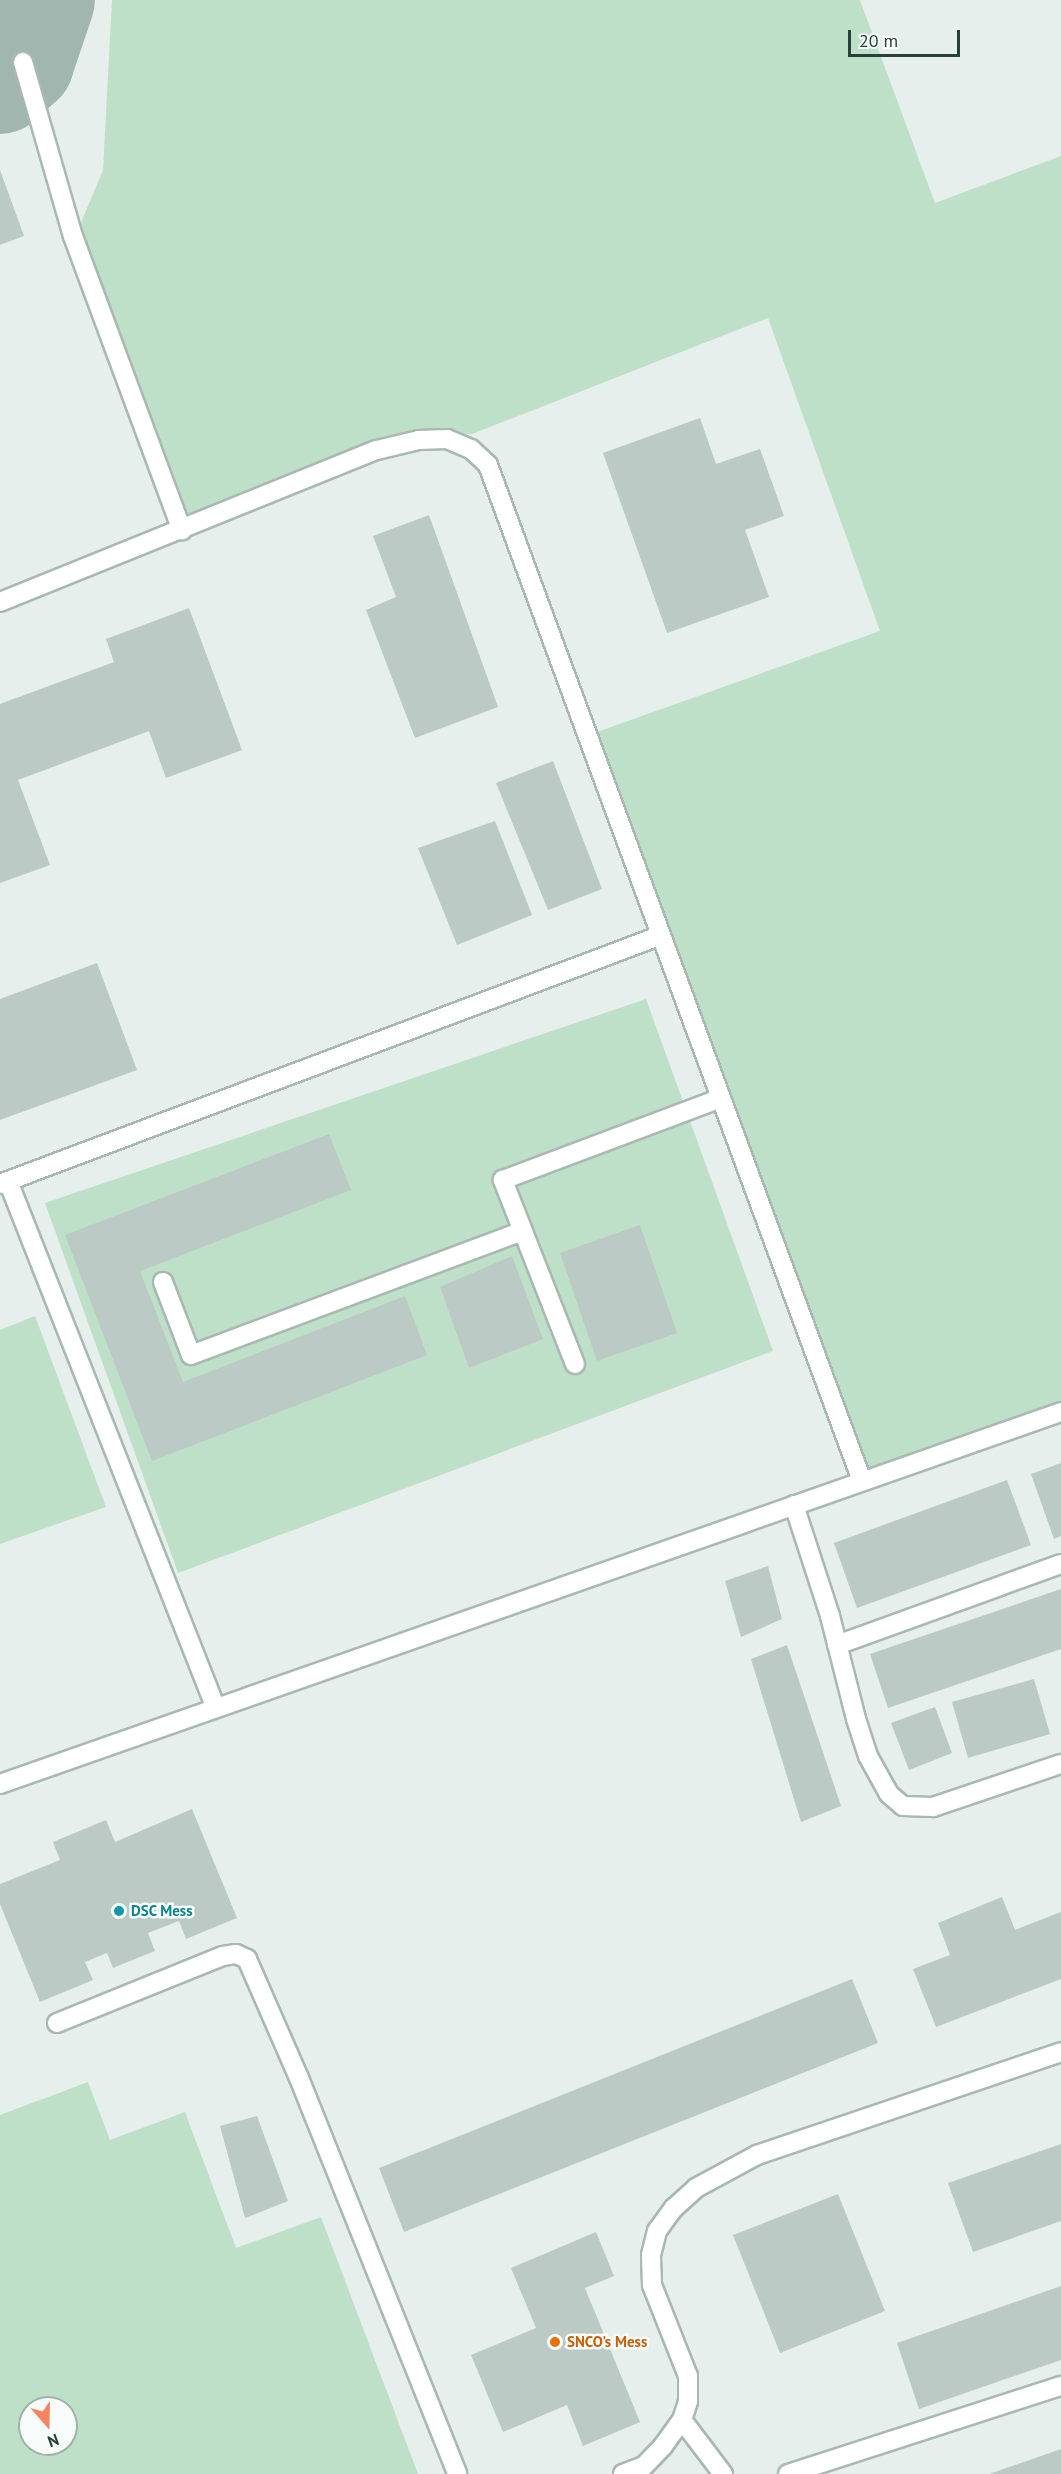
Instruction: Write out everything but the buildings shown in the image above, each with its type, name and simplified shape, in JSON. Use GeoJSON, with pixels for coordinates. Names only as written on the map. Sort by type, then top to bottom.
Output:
{"type":"FeatureCollection","features":[{"type":"Feature","properties":{"kind":"lane"},"geometry":{"type":"LineString","coordinates":[[23,62],[73,236],[182,530]]}},
{"type":"Feature","properties":{"kind":"lane"},"geometry":{"type":"LineString","coordinates":[[0,602],[377,450],[419,440],[447,439],[471,449],[488,465],[719,1099],[862,1481]]}},
{"type":"Feature","properties":{"kind":"lane"},"geometry":{"type":"LineString","coordinates":[[215,1706],[4,1182],[659,936]]}},
{"type":"Feature","properties":{"kind":"lane"},"geometry":{"type":"LineString","coordinates":[[575,1364],[503,1180],[719,1099]]}},
{"type":"Feature","properties":{"kind":"lane"},"geometry":{"type":"LineString","coordinates":[[163,1282],[191,1354],[523,1231]]}},
{"type":"Feature","properties":{"kind":"lane"},"geometry":{"type":"LineString","coordinates":[[0,1784],[215,1706],[1061,1412]]}},
{"type":"Feature","properties":{"kind":"lane"},"geometry":{"type":"LineString","coordinates":[[794,1505],[837,1645],[867,1756],[879,1782],[903,1806],[933,1808],[1061,1764]]}},
{"type":"Feature","properties":{"kind":"lane"},"geometry":{"type":"LineString","coordinates":[[837,1645],[1061,1564]]}},
{"type":"Feature","properties":{"kind":"lane"},"geometry":{"type":"LineString","coordinates":[[57,2024],[223,1956],[236,1954],[247,1959],[303,2089],[457,2474]]}},
{"type":"Feature","properties":{"kind":"lane"},"geometry":{"type":"LineString","coordinates":[[623,2474],[644,2466],[682,2421],[688,2401],[688,2376],[652,2285],[651,2255],[657,2231],[674,2208],[696,2188],[757,2156],[1061,2052]]}},
{"type":"Feature","properties":{"kind":"lane"},"geometry":{"type":"LineString","coordinates":[[788,2474],[1061,2386]]}},
{"type":"Feature","properties":{"kind":"lane"},"geometry":{"type":"LineString","coordinates":[[682,2421],[723,2474]]}},
{"type":"Feature","properties":{"kind":"green space"},"geometry":{"type":"Polygon","coordinates":[[[112,0],[860,0],[935,203],[1061,156],[1061,1403],[868,1470],[597,732],[880,631],[768,318],[472,434],[427,432],[189,518],[80,225],[103,170],[112,0]]]}},
{"type":"Feature","properties":{"kind":"green space"},"geometry":{"type":"Polygon","coordinates":[[[646,999],[773,1351],[178,1573],[45,1203],[646,999]]]}},
{"type":"Feature","properties":{"kind":"green space"},"geometry":{"type":"Polygon","coordinates":[[[35,1316],[106,1507],[0,1544],[0,1330],[35,1316]]]}},
{"type":"Feature","properties":{"kind":"green space"},"geometry":{"type":"Polygon","coordinates":[[[88,2082],[110,2140],[185,2112],[236,2248],[321,2217],[418,2474],[0,2474],[0,2115],[88,2082]]]}},
{"type":"Feature","properties":{"kind":"taxiway"},"geometry":{"type":"LineString","coordinates":[[0,83],[23,62],[44,0]]}},
{"type":"Feature","properties":{"kind":"place","name":"DSC Mess"},"geometry":{"type":"Point","coordinates":[119,1911]}},
{"type":"Feature","properties":{"kind":"place","name":"SNCO's Mess"},"geometry":{"type":"Point","coordinates":[555,2342]}}]}
